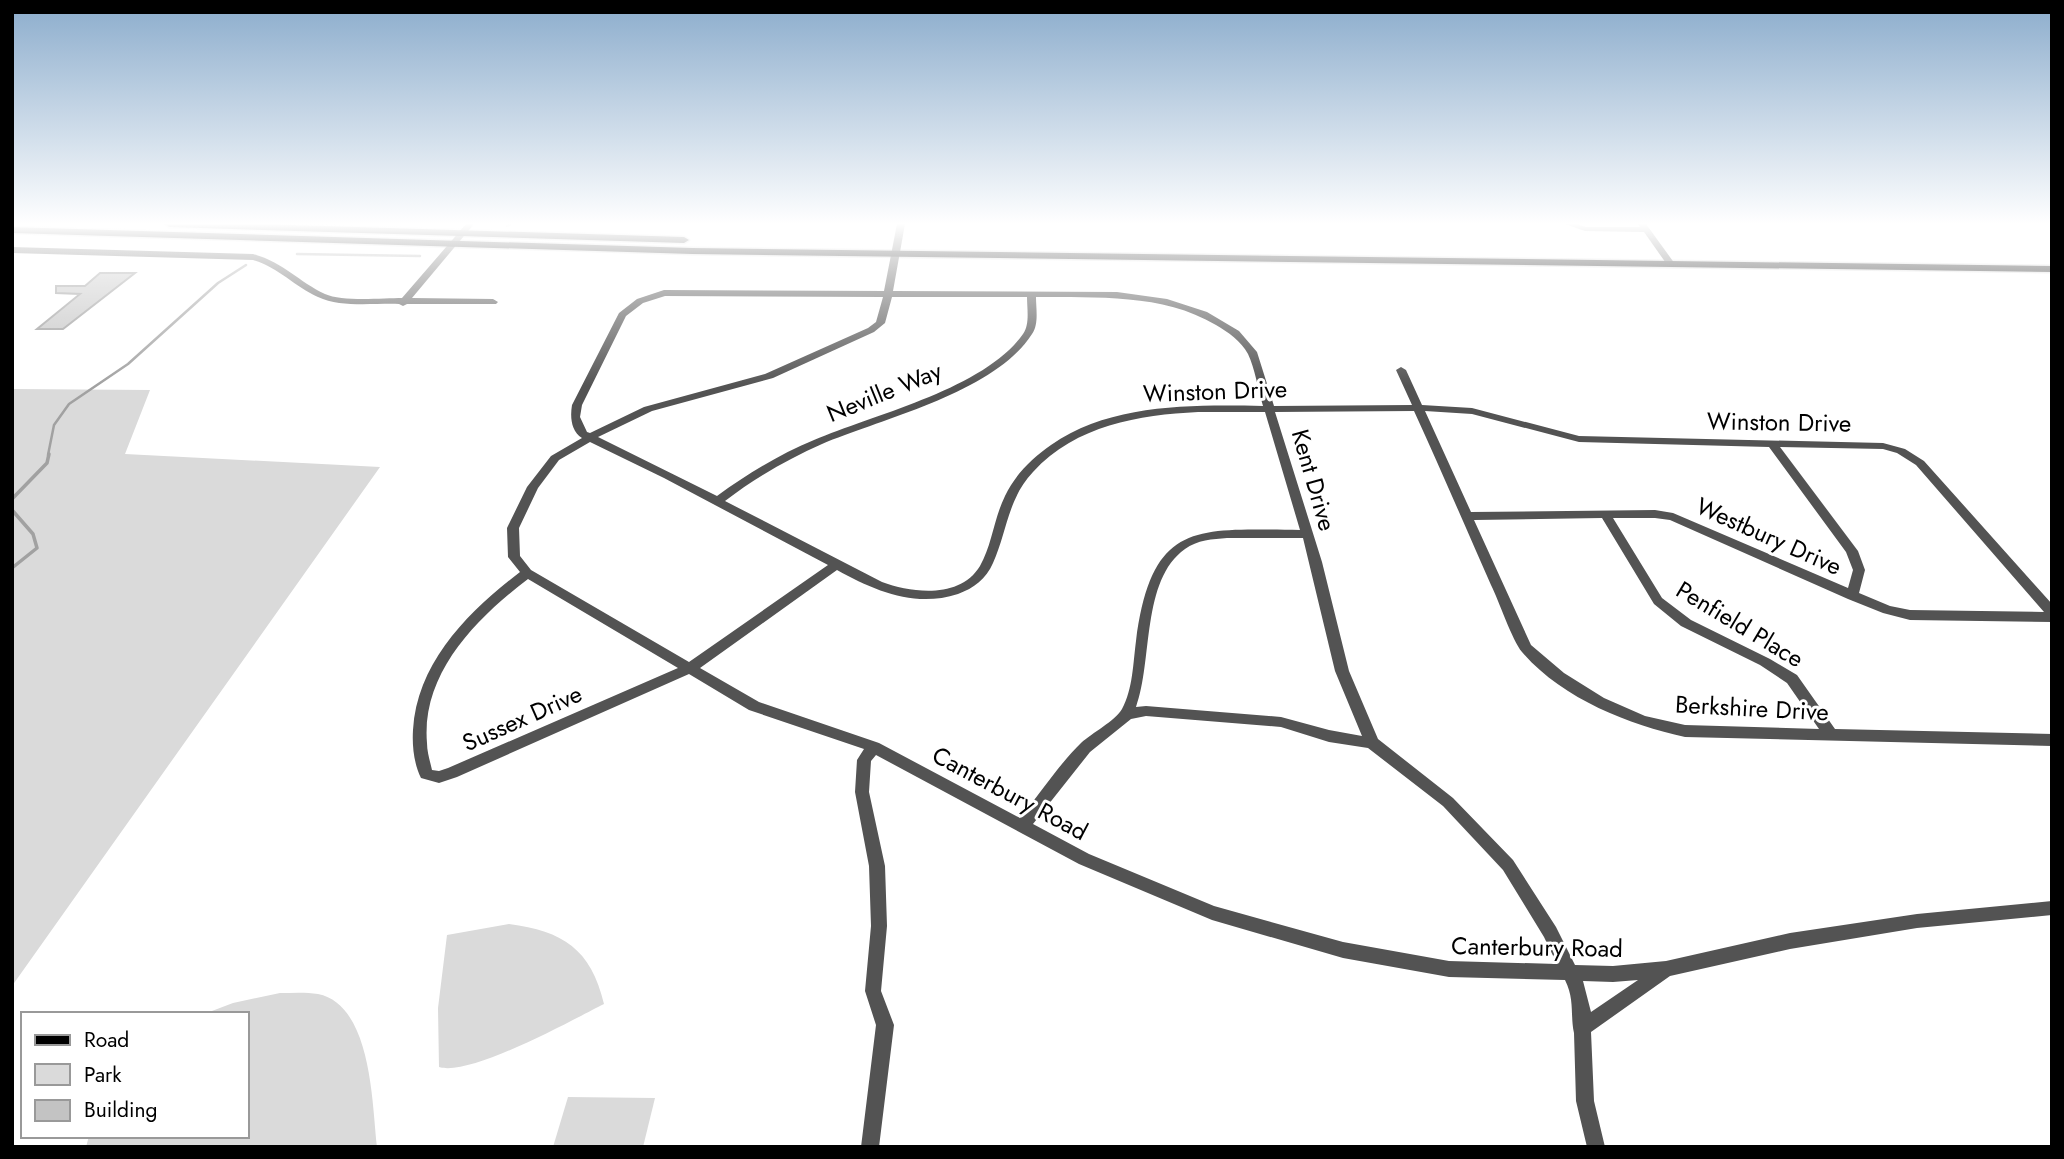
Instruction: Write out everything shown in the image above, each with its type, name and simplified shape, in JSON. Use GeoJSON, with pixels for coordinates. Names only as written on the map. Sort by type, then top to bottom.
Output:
{"type":"FeatureCollection","features":[{"type":"Feature","properties":{"kind":"street"},"geometry":{"type":"LineString","coordinates":[[295,278],[323,298],[351,303],[493,302]]}},
{"type":"Feature","properties":{"kind":"street"},"geometry":{"type":"LineString","coordinates":[[403,303],[424,278]]}},
{"type":"Feature","properties":{"kind":"street"},"geometry":{"type":"LineString","coordinates":[[527,573],[514,557],[512,543],[518,513],[548,466],[571,447],[648,409],[769,376],[860,336],[880,323],[891,278]]}},
{"type":"Feature","properties":{"kind":"street"},"geometry":{"type":"LineString","coordinates":[[590,437],[582,434],[577,425],[577,405],[622,314],[640,301],[678,292],[888,293]]}},
{"type":"Feature","properties":{"kind":"street","name":"Kent Drive"},"geometry":{"type":"LineString","coordinates":[[888,293],[1133,296],[1187,307],[1216,319],[1236,333],[1252,352],[1271,409],[1308,534],[1342,671],[1372,743]]}},
{"type":"Feature","properties":{"kind":"street","name":"Neville Way"},"geometry":{"type":"LineString","coordinates":[[716,502],[758,472],[795,452],[902,411],[985,370],[1011,352],[1029,332],[1032,294]]}},
{"type":"Feature","properties":{"kind":"street","name":"Berkshire Drive"},"geometry":{"type":"LineString","coordinates":[[1401,370],[1526,648],[1557,676],[1581,690],[1640,720],[1671,729],[2052,740]]}},
{"type":"Feature","properties":{"kind":"street","name":"Winston Drive"},"geometry":{"type":"LineString","coordinates":[[590,437],[837,564],[898,592],[939,594],[962,588],[985,571],[993,555],[1001,518],[1018,482],[1034,464],[1072,437],[1110,421],[1157,411],[1459,409],[1580,439],[1883,446],[1908,455],[1920,463],[2052,615]]}},
{"type":"Feature","properties":{"kind":"street"},"geometry":{"type":"LineString","coordinates":[[1772,443],[1852,551],[1859,570],[1852,596]]}},
{"type":"Feature","properties":{"kind":"street","name":"Penfield Place"},"geometry":{"type":"LineString","coordinates":[[1605,514],[1658,601],[1686,623],[1765,662],[1792,679],[1831,735]]}},
{"type":"Feature","properties":{"kind":"street","name":"Westbury Drive"},"geometry":{"type":"LineString","coordinates":[[1465,516],[1655,514],[1680,519],[1887,610],[1910,615],[2052,615]]}},
{"type":"Feature","properties":{"kind":"street"},"geometry":{"type":"LineString","coordinates":[[1127,714],[1136,687],[1149,601],[1170,554],[1191,540],[1209,536],[1308,534]]}},
{"type":"Feature","properties":{"kind":"street","name":"Sussex Drive"},"geometry":{"type":"LineString","coordinates":[[527,573],[467,625],[448,649],[433,677],[424,699],[421,729],[426,775],[439,777],[452,773],[690,668],[837,564]]}},
{"type":"Feature","properties":{"kind":"street","name":"Canterbury Road"},"geometry":{"type":"LineString","coordinates":[[527,573],[754,706],[874,747],[1022,827],[1138,884],[1212,913],[1284,935],[1420,966],[1570,973],[1666,969],[1848,931],[1917,920],[2052,908]]}},
{"type":"Feature","properties":{"kind":"street"},"geometry":{"type":"LineString","coordinates":[[1022,827],[1085,748],[1127,714],[1146,711],[1281,722],[1328,736],[1372,743],[1448,802],[1494,849],[1535,904],[1570,973],[1582,1010],[1585,1101],[1596,1147]]}},
{"type":"Feature","properties":{"kind":"street"},"geometry":{"type":"LineString","coordinates":[[870,1147],[885,1025],[873,992],[879,926],[877,866],[862,792],[864,760],[874,747]]}},
{"type":"Feature","properties":{"kind":"street"},"geometry":{"type":"LineString","coordinates":[[1581,1029],[1666,969]]}},
{"type":"Feature","properties":{"kind":"green space"},"geometry":{"type":"Polygon","coordinates":[[[12,389],[150,390],[125,454],[380,467],[12,986],[12,389]]]}},
{"type":"Feature","properties":{"kind":"green space"},"geometry":{"type":"Polygon","coordinates":[[[509,924],[545,932],[572,946],[591,969],[604,1004],[496,1056],[454,1068],[439,1067],[438,1008],[447,935],[509,924]]]}},
{"type":"Feature","properties":{"kind":"green space"},"geometry":{"type":"Polygon","coordinates":[[[280,993],[318,994],[336,1002],[349,1016],[366,1058],[377,1147],[86,1147],[88,1138],[248,1138],[248,1012],[209,1012],[233,1003],[280,993]]]}},
{"type":"Feature","properties":{"kind":"green space"},"geometry":{"type":"Polygon","coordinates":[[[568,1097],[655,1098],[643,1147],[553,1147],[568,1097]]]}},
{"type":"Feature","properties":{"kind":"building"},"geometry":{"type":"Polygon","coordinates":[[[94,278],[128,278],[63,329],[37,329],[80,294],[56,293],[56,286],[85,286],[94,278]]]}},
{"type":"Feature","properties":{"kind":"waterway"},"geometry":{"type":"LineString","coordinates":[[48,455],[54,425],[69,404],[128,364],[226,278]]}},
{"type":"Feature","properties":{"kind":"waterway"},"geometry":{"type":"LineString","coordinates":[[12,499],[47,463],[49,454]]}},
{"type":"Feature","properties":{"kind":"waterway"},"geometry":{"type":"LineString","coordinates":[[12,510],[33,534],[37,548],[12,568]]}}]}
